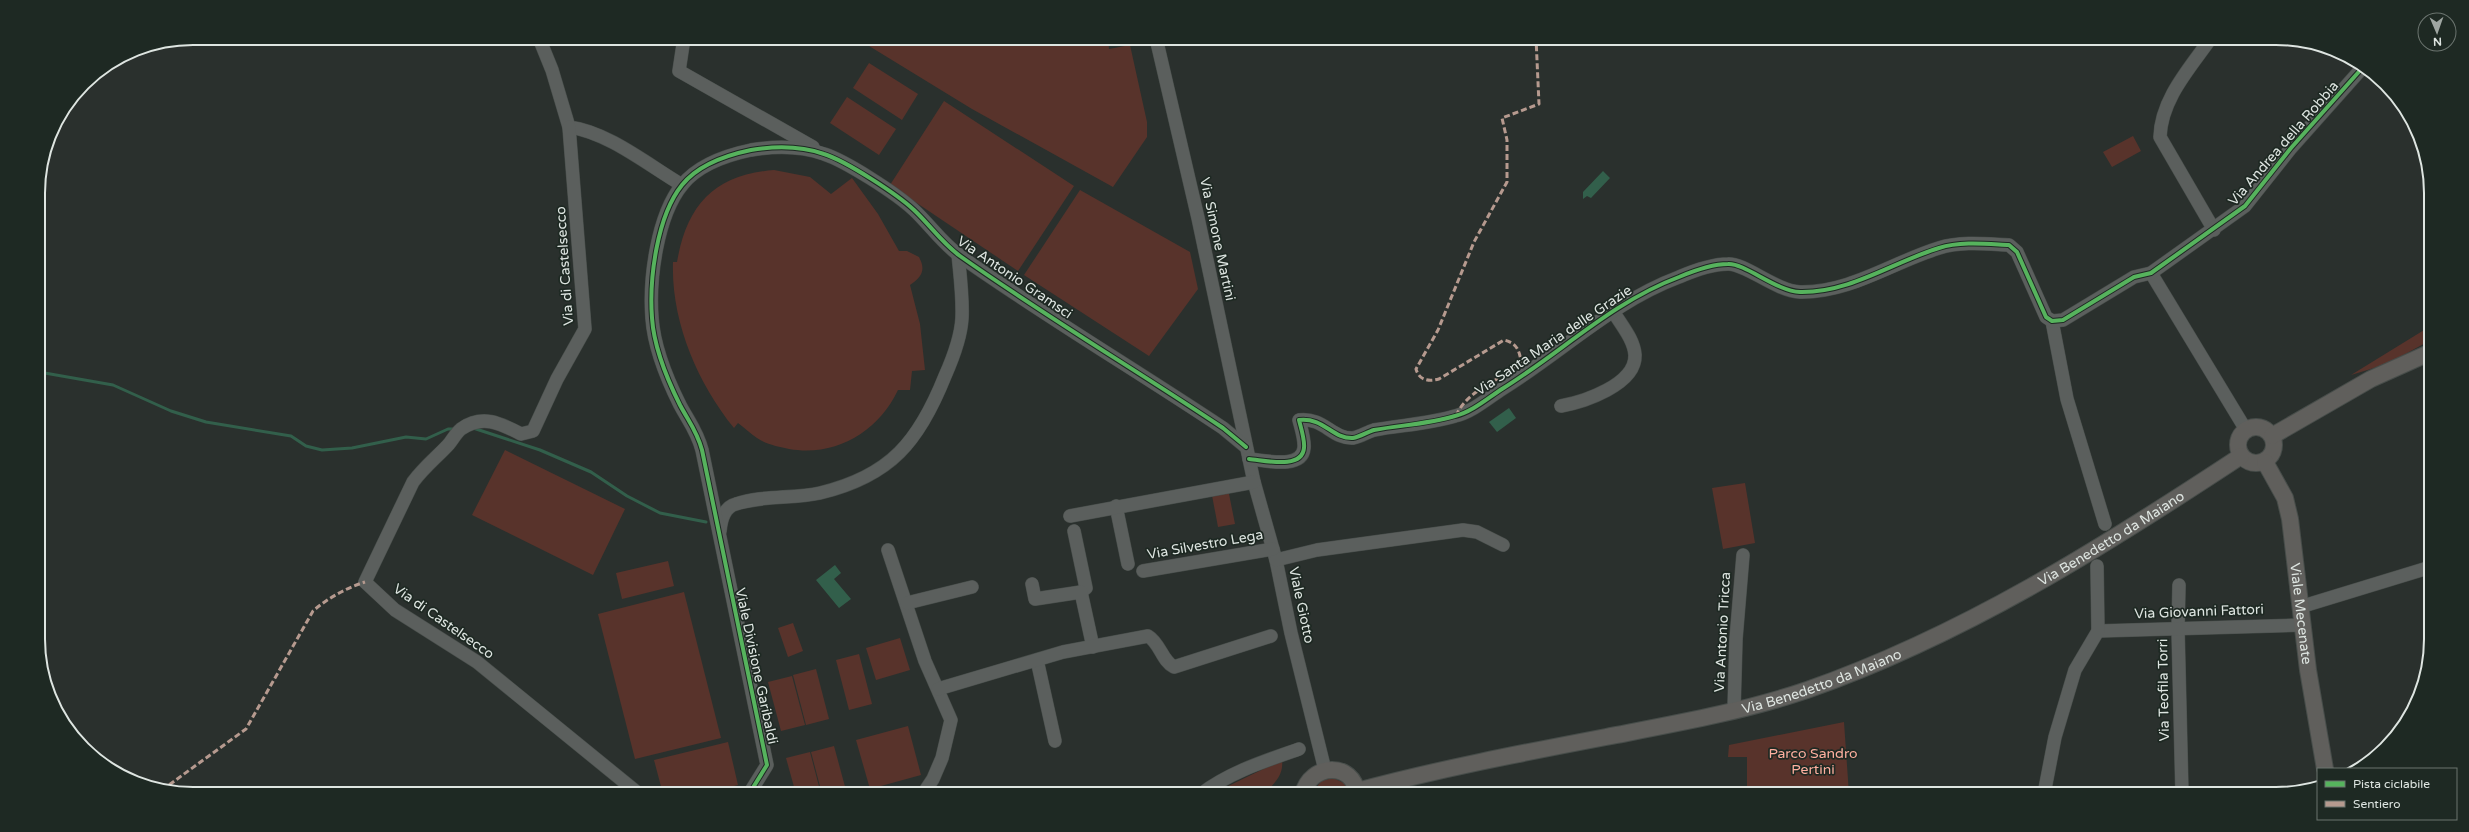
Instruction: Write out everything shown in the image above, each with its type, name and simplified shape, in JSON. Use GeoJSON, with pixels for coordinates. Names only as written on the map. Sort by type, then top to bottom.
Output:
{"type":"FeatureCollection","features":[{"type":"Feature","properties":{"kind":"main road"},"geometry":{"type":"LineString","coordinates":[[2272,436],[2424,350]]}},
{"type":"Feature","properties":{"kind":"main road"},"geometry":{"type":"LineString","coordinates":[[2395,367],[2424,355]]}},
{"type":"Feature","properties":{"kind":"main road"},"geometry":{"type":"LineString","coordinates":[[2395,367],[2424,358]]}},
{"type":"Feature","properties":{"kind":"main road"},"geometry":{"type":"LineString","coordinates":[[2260,428],[2272,436],[2274,450],[2265,462],[2250,463],[2241,456],[2238,442],[2246,430],[2260,428]]}},
{"type":"Feature","properties":{"kind":"main road","name":"Via Benedetto da Maiano"},"geometry":{"type":"LineString","coordinates":[[1377,787],[1496,758],[1676,724],[1734,710],[1805,690],[1938,636],[2013,598],[2090,553],[2241,456]]}},
{"type":"Feature","properties":{"kind":"main road","name":"Viale Mecenate"},"geometry":{"type":"LineString","coordinates":[[2265,462],[2285,498],[2290,519],[2302,625],[2325,768]]}},
{"type":"Feature","properties":{"kind":"main road"},"geometry":{"type":"LineString","coordinates":[[1306,787],[1309,779],[1325,770],[1333,770],[1348,776],[1354,787]]}},
{"type":"Feature","properties":{"kind":"street","name":"Via di Castelsecco"},"geometry":{"type":"LineString","coordinates":[[542,45],[552,70],[569,128],[586,330],[557,380],[533,431],[528,434],[521,434],[500,423],[486,420],[472,422],[460,430],[450,443],[423,468],[413,482],[364,582],[395,610],[477,662],[630,787]]}},
{"type":"Feature","properties":{"kind":"street"},"geometry":{"type":"LineString","coordinates":[[683,45],[679,71],[825,154]]}},
{"type":"Feature","properties":{"kind":"street","name":"Via Simone Martini"},"geometry":{"type":"LineString","coordinates":[[1158,45],[1198,218],[1247,453]]}},
{"type":"Feature","properties":{"kind":"street"},"geometry":{"type":"LineString","coordinates":[[2105,524],[2067,399],[2052,321],[2063,320],[2134,277],[2151,273],[2214,230],[2160,137],[2160,125],[2172,94],[2206,45]]}},
{"type":"Feature","properties":{"kind":"street","name":"Via Andrea della Robbia"},"geometry":{"type":"LineString","coordinates":[[2214,230],[2245,206],[2292,148],[2360,71]]}},
{"type":"Feature","properties":{"kind":"street"},"geometry":{"type":"LineString","coordinates":[[569,128],[587,130],[604,137],[682,186]]}},
{"type":"Feature","properties":{"kind":"street","name":"Via Antonio Gramsci"},"geometry":{"type":"LineString","coordinates":[[682,186],[694,173],[738,153],[769,147],[797,148],[825,154],[852,167],[914,210],[958,254],[1223,428],[1247,453]]}},
{"type":"Feature","properties":{"kind":"street","name":"Viale Divisione Garibaldi"},"geometry":{"type":"LineString","coordinates":[[682,186],[669,208],[659,242],[651,286],[652,320],[664,371],[681,407],[697,431],[767,765],[753,787]]}},
{"type":"Feature","properties":{"kind":"street","name":"Via Santa Maria delle Grazie"},"geometry":{"type":"LineString","coordinates":[[1247,453],[1288,464],[1298,459],[1304,449],[1299,420],[1310,419],[1323,424],[1339,436],[1354,438],[1368,432],[1456,416],[1527,374],[1585,330],[1641,293],[1680,277],[1716,265],[1730,263],[1786,290],[1798,292],[1821,290],[1860,280],[1904,259],[1942,247],[2009,245],[2017,252],[2046,317],[2052,321]]}},
{"type":"Feature","properties":{"kind":"street"},"geometry":{"type":"LineString","coordinates":[[719,538],[721,518],[735,504],[819,493],[870,476],[896,458],[915,435],[936,399],[950,366],[962,319],[958,254]]}},
{"type":"Feature","properties":{"kind":"street"},"geometry":{"type":"LineString","coordinates":[[2151,273],[2246,430]]}},
{"type":"Feature","properties":{"kind":"street"},"geometry":{"type":"LineString","coordinates":[[1561,406],[1595,397],[1615,384],[1629,371],[1635,355],[1631,340],[1613,312]]}},
{"type":"Feature","properties":{"kind":"street","name":"Viale Giotto"},"geometry":{"type":"LineString","coordinates":[[1247,453],[1274,555],[1291,633],[1325,770]]}},
{"type":"Feature","properties":{"kind":"street"},"geometry":{"type":"LineString","coordinates":[[1070,516],[1116,506],[1254,482]]}},
{"type":"Feature","properties":{"kind":"street"},"geometry":{"type":"LineString","coordinates":[[1116,506],[1128,564]]}},
{"type":"Feature","properties":{"kind":"street","name":"Via Silvestro Lega"},"geometry":{"type":"LineString","coordinates":[[1143,571],[1318,550],[1463,530],[1477,532],[1503,545]]}},
{"type":"Feature","properties":{"kind":"street"},"geometry":{"type":"LineString","coordinates":[[1032,584],[1035,599],[1081,592],[1086,588],[1074,531]]}},
{"type":"Feature","properties":{"kind":"street"},"geometry":{"type":"LineString","coordinates":[[888,550],[907,603],[925,661],[951,720],[942,758],[931,787]]}},
{"type":"Feature","properties":{"kind":"street","name":"Via Antonio Tricca"},"geometry":{"type":"LineString","coordinates":[[1734,710],[1736,639],[1743,555]]}},
{"type":"Feature","properties":{"kind":"street"},"geometry":{"type":"LineString","coordinates":[[2045,787],[2054,737],[2075,670],[2098,631],[2097,566]]}},
{"type":"Feature","properties":{"kind":"street"},"geometry":{"type":"LineString","coordinates":[[2300,606],[2424,569]]}},
{"type":"Feature","properties":{"kind":"street","name":"Via Teofila Torri"},"geometry":{"type":"LineString","coordinates":[[2179,585],[2178,629],[2182,787]]}},
{"type":"Feature","properties":{"kind":"street"},"geometry":{"type":"LineString","coordinates":[[907,603],[972,587]]}},
{"type":"Feature","properties":{"kind":"street"},"geometry":{"type":"LineString","coordinates":[[1081,592],[1093,647]]}},
{"type":"Feature","properties":{"kind":"street","name":"Via Giovanni Fattori"},"geometry":{"type":"LineString","coordinates":[[2098,631],[2302,625]]}},
{"type":"Feature","properties":{"kind":"street"},"geometry":{"type":"LineString","coordinates":[[938,689],[1063,652],[1148,636],[1156,641],[1170,664],[1174,667],[1271,636]]}},
{"type":"Feature","properties":{"kind":"street"},"geometry":{"type":"LineString","coordinates":[[1037,660],[1055,741]]}},
{"type":"Feature","properties":{"kind":"street"},"geometry":{"type":"LineString","coordinates":[[1212,787],[1226,778],[1264,761],[1299,749]]}},
{"type":"Feature","properties":{"kind":"green space"},"geometry":{"type":"Polygon","coordinates":[[[867,45],[1109,45],[1109,49],[1130,45],[1147,122],[1147,137],[1113,187],[972,109],[867,45]]]}},
{"type":"Feature","properties":{"kind":"green space"},"geometry":{"type":"Polygon","coordinates":[[[869,63],[918,94],[902,120],[853,88],[869,63]]]}},
{"type":"Feature","properties":{"kind":"green space"},"geometry":{"type":"Polygon","coordinates":[[[847,97],[896,129],[879,155],[830,123],[847,97]]]}},
{"type":"Feature","properties":{"kind":"green space"},"geometry":{"type":"Polygon","coordinates":[[[944,101],[1074,186],[1018,271],[890,185],[944,101]]]}},
{"type":"Feature","properties":{"kind":"green space"},"geometry":{"type":"Polygon","coordinates":[[[2133,136],[2141,151],[2112,167],[2103,152],[2133,136]]]}},
{"type":"Feature","properties":{"kind":"green space"},"geometry":{"type":"Polygon","coordinates":[[[774,170],[810,177],[831,194],[852,178],[878,214],[899,251],[907,251],[919,257],[922,266],[922,273],[910,285],[920,324],[925,370],[912,371],[910,390],[898,390],[890,405],[867,429],[854,438],[839,445],[823,449],[789,449],[768,444],[760,440],[738,423],[734,428],[709,391],[698,371],[689,350],[676,306],[673,262],[677,262],[688,224],[697,209],[707,196],[720,186],[735,178],[753,173],[774,170]]]}},
{"type":"Feature","properties":{"kind":"green space"},"geometry":{"type":"Polygon","coordinates":[[[1080,190],[1190,252],[1198,289],[1149,356],[1024,275],[1080,190]]]}},
{"type":"Feature","properties":{"kind":"green space"},"geometry":{"type":"Polygon","coordinates":[[[2424,330],[2424,344],[2387,364],[2351,375],[2424,330]]]}},
{"type":"Feature","properties":{"kind":"green space"},"geometry":{"type":"Polygon","coordinates":[[[505,450],[625,509],[593,575],[472,515],[505,450]]]}},
{"type":"Feature","properties":{"kind":"green space"},"geometry":{"type":"Polygon","coordinates":[[[1745,483],[1755,543],[1723,549],[1712,488],[1745,483]]]}},
{"type":"Feature","properties":{"kind":"green space"},"geometry":{"type":"Polygon","coordinates":[[[1224,488],[1229,494],[1235,524],[1218,527],[1211,490],[1224,488]]]}},
{"type":"Feature","properties":{"kind":"green space"},"geometry":{"type":"Polygon","coordinates":[[[668,561],[674,586],[622,599],[616,573],[668,561]]]}},
{"type":"Feature","properties":{"kind":"green space"},"geometry":{"type":"Polygon","coordinates":[[[684,592],[721,738],[635,759],[598,614],[684,592]]]}},
{"type":"Feature","properties":{"kind":"green space"},"geometry":{"type":"Polygon","coordinates":[[[793,623],[803,651],[788,657],[778,628],[793,623]]]}},
{"type":"Feature","properties":{"kind":"green space"},"geometry":{"type":"Polygon","coordinates":[[[900,638],[910,670],[876,680],[866,648],[900,638]]]}},
{"type":"Feature","properties":{"kind":"green space"},"geometry":{"type":"Polygon","coordinates":[[[859,654],[872,704],[849,710],[836,660],[859,654]]]}},
{"type":"Feature","properties":{"kind":"green space"},"geometry":{"type":"Polygon","coordinates":[[[816,669],[829,719],[806,725],[793,675],[816,669]]]}},
{"type":"Feature","properties":{"kind":"green space"},"geometry":{"type":"Polygon","coordinates":[[[792,676],[805,725],[781,731],[768,682],[792,676]]]}},
{"type":"Feature","properties":{"kind":"green space","name":"Parco Sandro Pertini"},"geometry":{"type":"Polygon","coordinates":[[[1844,722],[1849,787],[1747,787],[1747,757],[1728,757],[1729,745],[1844,722]]]}},
{"type":"Feature","properties":{"kind":"green space"},"geometry":{"type":"Polygon","coordinates":[[[908,726],[921,775],[877,787],[869,787],[856,740],[908,726]]]}},
{"type":"Feature","properties":{"kind":"green space"},"geometry":{"type":"Polygon","coordinates":[[[728,742],[738,785],[730,787],[661,787],[654,760],[728,742]]]}},
{"type":"Feature","properties":{"kind":"green space"},"geometry":{"type":"Polygon","coordinates":[[[834,746],[845,787],[820,787],[811,752],[834,746]]]}},
{"type":"Feature","properties":{"kind":"green space"},"geometry":{"type":"Polygon","coordinates":[[[810,752],[819,787],[794,787],[786,758],[810,752]]]}},
{"type":"Feature","properties":{"kind":"green space"},"geometry":{"type":"Polygon","coordinates":[[[1282,760],[1280,775],[1271,787],[1226,787],[1282,760]]]}},
{"type":"Feature","properties":{"kind":"green space"},"geometry":{"type":"Polygon","coordinates":[[[1333,778],[1344,783],[1346,787],[1317,787],[1321,781],[1333,778]]]}},
{"type":"Feature","properties":{"kind":"shaded area"},"geometry":{"type":"Polygon","coordinates":[[[1603,171],[1610,178],[1591,198],[1587,196],[1583,199],[1583,192],[1603,171]]]}},
{"type":"Feature","properties":{"kind":"shaded area"},"geometry":{"type":"Polygon","coordinates":[[[1509,408],[1516,418],[1497,432],[1489,422],[1509,408]]]}},
{"type":"Feature","properties":{"kind":"shaded area"},"geometry":{"type":"Polygon","coordinates":[[[835,565],[841,573],[834,579],[851,599],[839,608],[816,580],[835,565]]]}},
{"type":"Feature","properties":{"kind":"waterway"},"geometry":{"type":"LineString","coordinates":[[45,373],[113,385],[171,411],[206,422],[291,436],[306,446],[322,450],[352,448],[406,437],[426,439],[448,429],[455,429]]}},
{"type":"Feature","properties":{"kind":"waterway"},"geometry":{"type":"LineString","coordinates":[[473,428],[540,450],[591,472],[627,496],[660,513],[706,522]]}},
{"type":"Feature","properties":{"kind":"marked path"},"geometry":{"type":"LineString","coordinates":[[1456,416],[1461,406],[1468,399],[1504,375],[1521,361],[1516,347],[1504,340],[1439,379],[1424,379],[1419,376],[1416,369],[1438,330],[1474,242],[1507,182],[1507,140],[1502,118],[1539,104],[1536,45]]}},
{"type":"Feature","properties":{"kind":"marked path"},"geometry":{"type":"LineString","coordinates":[[169,785],[246,729],[313,611],[338,594],[365,582]]}},
{"type":"Feature","properties":{"kind":"cycle path"},"geometry":{"type":"LineString","coordinates":[[1249,459],[1272,462],[1297,459],[1302,455],[1304,448],[1299,420],[1315,422],[1339,435],[1353,438],[1374,430],[1435,421],[1461,414],[1480,404],[1524,375],[1588,328],[1632,300],[1655,287],[1703,268],[1716,265],[1735,265],[1781,287],[1791,290],[1800,292],[1818,291],[1836,288],[1854,282],[1922,254],[1947,246],[1956,244],[2009,245],[2017,252],[2046,317],[2052,321],[2063,320],[2134,277],[2151,273],[2245,206],[2291,148],[2359,71]]}},
{"type":"Feature","properties":{"kind":"cycle path"},"geometry":{"type":"LineString","coordinates":[[753,787],[767,765],[702,450],[695,432],[670,385],[658,352],[653,329],[651,302],[656,248],[666,213],[673,198],[682,185],[696,172],[705,166],[732,155],[751,150],[769,148],[806,149],[824,154],[845,163],[896,195],[906,203],[947,245],[960,256],[1025,300],[1223,428],[1246,447]]}}]}
